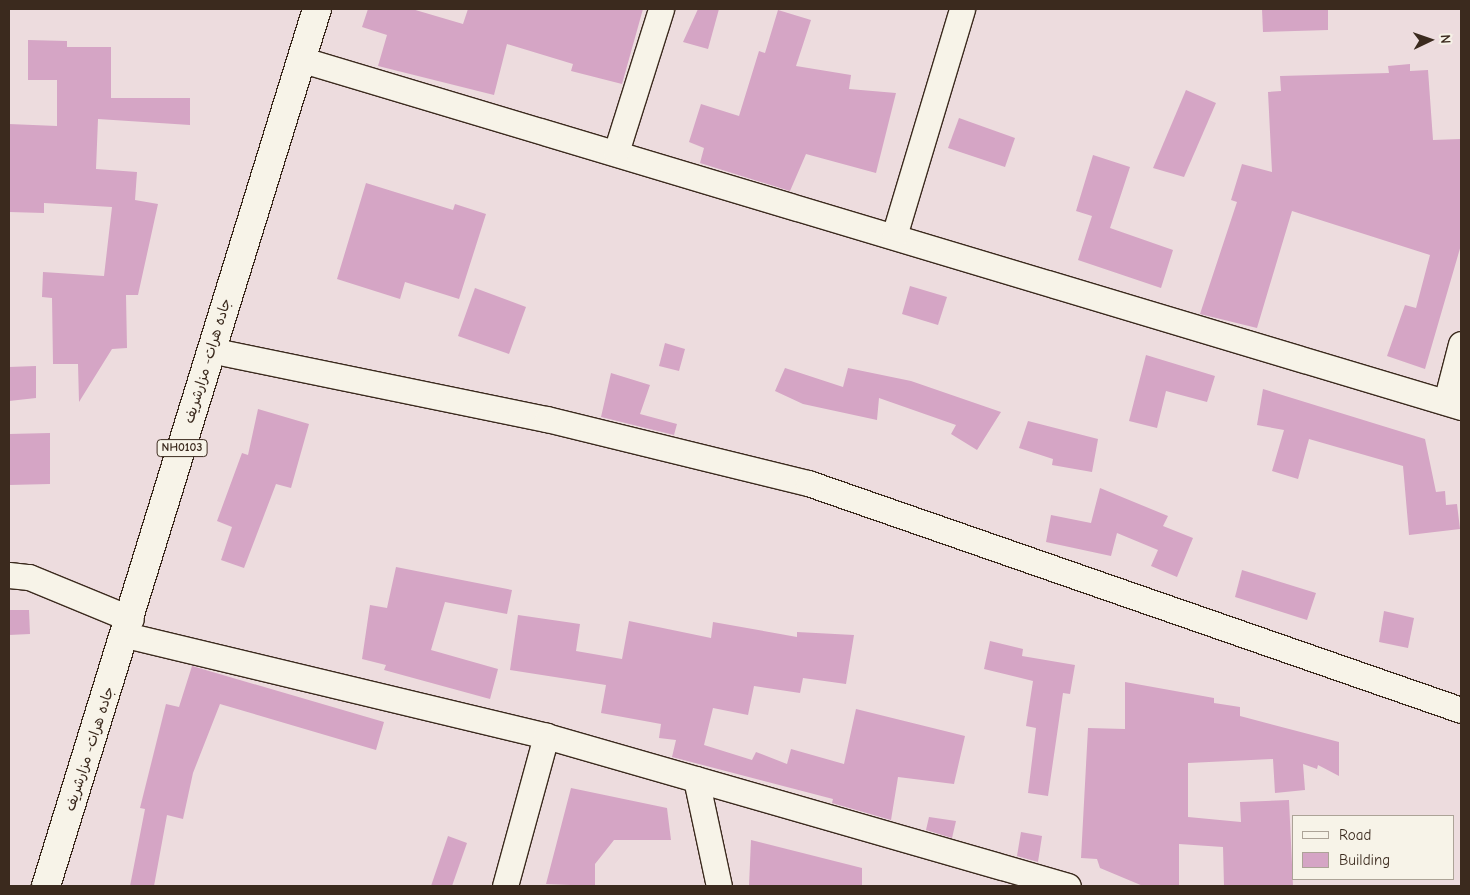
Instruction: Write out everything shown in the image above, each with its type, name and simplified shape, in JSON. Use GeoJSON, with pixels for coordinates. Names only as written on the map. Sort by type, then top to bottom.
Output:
{"type":"FeatureCollection","features":[{"type":"Feature","properties":{"kind":"highway","name":"جاده هرات- مزارشریف"},"geometry":{"type":"LineString","coordinates":[[46,886],[129,627],[210,350],[303,60],[317,9]]}},
{"type":"Feature","properties":{"kind":"street"},"geometry":{"type":"LineString","coordinates":[[616,152],[661,9]]}},
{"type":"Feature","properties":{"kind":"street"},"geometry":{"type":"LineString","coordinates":[[894,236],[962,9]]}},
{"type":"Feature","properties":{"kind":"street"},"geometry":{"type":"LineString","coordinates":[[303,60],[616,152],[1454,405],[1461,344]]}},
{"type":"Feature","properties":{"kind":"street"},"geometry":{"type":"LineString","coordinates":[[210,350],[547,419],[808,483],[1461,710]]}},
{"type":"Feature","properties":{"kind":"street"},"geometry":{"type":"LineString","coordinates":[[9,575],[29,577],[129,627],[546,736],[696,779],[1002,876],[1068,886]]}},
{"type":"Feature","properties":{"kind":"street"},"geometry":{"type":"LineString","coordinates":[[505,886],[546,736]]}},
{"type":"Feature","properties":{"kind":"street"},"geometry":{"type":"LineString","coordinates":[[696,779],[719,886]]}},
{"type":"Feature","properties":{"kind":"building"},"geometry":{"type":"Polygon","coordinates":[[[368,9],[412,9],[463,24],[468,9],[643,9],[622,84],[571,71],[573,64],[507,44],[494,95],[378,66],[387,35],[362,27],[368,9]]]}},
{"type":"Feature","properties":{"kind":"building"},"geometry":{"type":"Polygon","coordinates":[[[698,9],[719,9],[708,49],[683,42],[698,9]]]}},
{"type":"Feature","properties":{"kind":"building"},"geometry":{"type":"Polygon","coordinates":[[[1262,9],[1328,9],[1328,30],[1263,32],[1262,9]]]}},
{"type":"Feature","properties":{"kind":"building"},"geometry":{"type":"Polygon","coordinates":[[[778,10],[811,20],[796,66],[851,75],[849,89],[896,93],[876,173],[806,154],[790,191],[700,163],[704,148],[689,142],[701,104],[739,116],[759,51],[765,53],[778,10]]]}},
{"type":"Feature","properties":{"kind":"building"},"geometry":{"type":"Polygon","coordinates":[[[28,40],[67,41],[67,47],[111,47],[111,98],[190,98],[190,125],[98,119],[96,169],[137,172],[135,200],[158,204],[138,295],[126,295],[127,348],[112,349],[79,402],[78,364],[53,364],[52,298],[42,297],[43,272],[104,276],[112,207],[44,203],[44,213],[9,212],[9,124],[57,126],[57,80],[28,80],[28,40]]]}},
{"type":"Feature","properties":{"kind":"building"},"geometry":{"type":"Polygon","coordinates":[[[1410,64],[1410,71],[1428,70],[1433,140],[1461,139],[1461,245],[1425,369],[1387,356],[1405,305],[1416,308],[1430,255],[1292,211],[1257,328],[1200,314],[1237,202],[1231,200],[1242,164],[1272,172],[1268,92],[1281,91],[1280,76],[1389,73],[1388,66],[1410,64]]]}},
{"type":"Feature","properties":{"kind":"building"},"geometry":{"type":"Polygon","coordinates":[[[1186,90],[1216,103],[1184,177],[1153,168],[1186,90]]]}},
{"type":"Feature","properties":{"kind":"building"},"geometry":{"type":"Polygon","coordinates":[[[959,118],[1015,138],[1005,167],[948,148],[959,118]]]}},
{"type":"Feature","properties":{"kind":"building"},"geometry":{"type":"Polygon","coordinates":[[[1093,155],[1130,167],[1110,228],[1173,250],[1161,288],[1078,260],[1092,216],[1076,211],[1093,155]]]}},
{"type":"Feature","properties":{"kind":"building"},"geometry":{"type":"Polygon","coordinates":[[[366,183],[453,210],[455,204],[486,214],[459,299],[405,282],[400,299],[337,279],[366,183]]]}},
{"type":"Feature","properties":{"kind":"building"},"geometry":{"type":"Polygon","coordinates":[[[910,286],[947,297],[938,325],[902,314],[910,286]]]}},
{"type":"Feature","properties":{"kind":"building"},"geometry":{"type":"Polygon","coordinates":[[[475,288],[526,307],[509,354],[458,336],[475,288]]]}},
{"type":"Feature","properties":{"kind":"building"},"geometry":{"type":"Polygon","coordinates":[[[665,343],[685,349],[679,371],[659,366],[665,343]]]}},
{"type":"Feature","properties":{"kind":"building"},"geometry":{"type":"Polygon","coordinates":[[[1146,355],[1215,376],[1207,402],[1166,391],[1157,428],[1129,421],[1146,355]]]}},
{"type":"Feature","properties":{"kind":"building"},"geometry":{"type":"Polygon","coordinates":[[[36,366],[36,398],[9,401],[9,367],[36,366]]]}},
{"type":"Feature","properties":{"kind":"building"},"geometry":{"type":"Polygon","coordinates":[[[785,368],[843,387],[848,368],[911,381],[1001,412],[977,450],[951,434],[956,425],[879,398],[877,420],[803,404],[775,391],[785,368]]]}},
{"type":"Feature","properties":{"kind":"building"},"geometry":{"type":"Polygon","coordinates":[[[611,373],[650,385],[640,414],[677,424],[674,435],[601,417],[611,373]]]}},
{"type":"Feature","properties":{"kind":"building"},"geometry":{"type":"Polygon","coordinates":[[[1263,389],[1425,439],[1436,492],[1445,491],[1446,505],[1457,504],[1460,529],[1409,535],[1403,466],[1309,439],[1298,479],[1272,471],[1284,430],[1257,425],[1263,389]]]}},
{"type":"Feature","properties":{"kind":"building"},"geometry":{"type":"Polygon","coordinates":[[[258,409],[309,424],[291,488],[276,484],[244,568],[221,560],[232,527],[217,521],[242,453],[248,455],[258,409]]]}},
{"type":"Feature","properties":{"kind":"building"},"geometry":{"type":"Polygon","coordinates":[[[1028,421],[1098,439],[1092,472],[1052,465],[1053,459],[1019,448],[1028,421]]]}},
{"type":"Feature","properties":{"kind":"building"},"geometry":{"type":"Polygon","coordinates":[[[50,433],[50,484],[9,485],[9,434],[50,433]]]}},
{"type":"Feature","properties":{"kind":"building"},"geometry":{"type":"Polygon","coordinates":[[[1100,488],[1168,516],[1163,526],[1193,538],[1177,577],[1151,566],[1158,550],[1117,533],[1111,556],[1046,542],[1051,515],[1091,523],[1100,488]]]}},
{"type":"Feature","properties":{"kind":"building"},"geometry":{"type":"Polygon","coordinates":[[[396,567],[512,590],[507,614],[445,602],[431,650],[498,669],[490,699],[384,670],[386,665],[362,659],[370,605],[387,608],[396,567]]]}},
{"type":"Feature","properties":{"kind":"building"},"geometry":{"type":"Polygon","coordinates":[[[1242,570],[1316,593],[1307,620],[1235,597],[1242,570]]]}},
{"type":"Feature","properties":{"kind":"building"},"geometry":{"type":"Polygon","coordinates":[[[9,610],[29,610],[30,634],[9,635],[9,610]]]}},
{"type":"Feature","properties":{"kind":"building"},"geometry":{"type":"Polygon","coordinates":[[[1384,611],[1414,618],[1408,648],[1379,642],[1384,611]]]}},
{"type":"Feature","properties":{"kind":"building"},"geometry":{"type":"Polygon","coordinates":[[[518,615],[580,624],[576,651],[622,659],[629,621],[711,638],[713,622],[797,637],[797,632],[854,635],[846,684],[803,678],[800,693],[754,686],[748,715],[713,708],[704,745],[752,760],[756,752],[787,764],[791,749],[844,764],[856,709],[965,736],[954,784],[898,777],[891,820],[832,803],[833,799],[672,757],[676,740],[659,738],[661,724],[601,713],[606,685],[510,670],[518,615]]]}},
{"type":"Feature","properties":{"kind":"building"},"geometry":{"type":"Polygon","coordinates":[[[990,641],[1023,649],[1022,656],[1075,665],[1070,694],[1063,693],[1048,796],[1028,793],[1036,728],[1026,726],[1033,681],[984,669],[990,641]]]}},
{"type":"Feature","properties":{"kind":"building"},"geometry":{"type":"Polygon","coordinates":[[[192,666],[384,722],[376,750],[220,704],[193,773],[183,819],[167,815],[154,886],[130,886],[145,809],[140,808],[166,704],[179,707],[192,666]]]}},
{"type":"Feature","properties":{"kind":"building"},"geometry":{"type":"Polygon","coordinates":[[[1125,682],[1214,698],[1214,703],[1240,707],[1240,716],[1339,742],[1339,776],[1318,765],[1317,769],[1303,764],[1305,790],[1275,793],[1273,759],[1188,763],[1188,817],[1241,822],[1240,802],[1289,800],[1293,886],[1224,886],[1223,847],[1179,844],[1179,886],[1143,886],[1100,868],[1097,859],[1081,858],[1088,728],[1125,729],[1125,682]]]}},
{"type":"Feature","properties":{"kind":"building"},"geometry":{"type":"Polygon","coordinates":[[[571,788],[667,808],[671,840],[614,840],[595,864],[595,886],[546,884],[571,788]]]}},
{"type":"Feature","properties":{"kind":"building"},"geometry":{"type":"Polygon","coordinates":[[[929,817],[956,821],[952,838],[926,830],[929,817]]]}},
{"type":"Feature","properties":{"kind":"building"},"geometry":{"type":"Polygon","coordinates":[[[1021,832],[1042,836],[1038,862],[1017,856],[1021,832]]]}},
{"type":"Feature","properties":{"kind":"building"},"geometry":{"type":"Polygon","coordinates":[[[448,836],[467,843],[452,886],[431,886],[448,836]]]}},
{"type":"Feature","properties":{"kind":"building"},"geometry":{"type":"Polygon","coordinates":[[[751,840],[862,868],[862,886],[749,886],[751,840]]]}}]}
